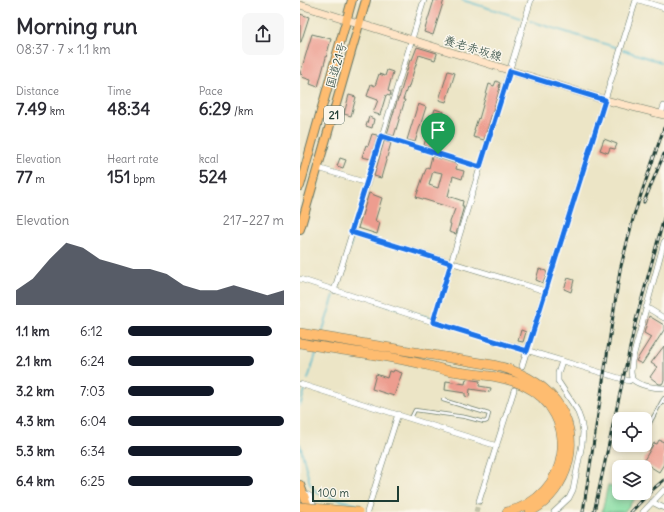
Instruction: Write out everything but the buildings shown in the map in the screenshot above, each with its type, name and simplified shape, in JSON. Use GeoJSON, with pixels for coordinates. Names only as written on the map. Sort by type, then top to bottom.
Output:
{"type":"FeatureCollection","features":[{"type":"Feature","properties":{"kind":"highway","name":"国道21号"},"geometry":{"type":"LineString","coordinates":[[300,186],[303,162],[352,0]]}},
{"type":"Feature","properties":{"kind":"highway","name":"国道21号"},"geometry":{"type":"LineString","coordinates":[[300,229],[366,0]]}},
{"type":"Feature","properties":{"kind":"highway"},"geometry":{"type":"LineString","coordinates":[[300,333],[493,364],[515,371],[537,384],[555,400],[562,410],[569,431],[570,452],[568,464],[559,486],[542,504],[530,512]]}},
{"type":"Feature","properties":{"kind":"highway"},"geometry":{"type":"LineString","coordinates":[[300,343],[407,360],[447,370],[503,378],[523,385],[542,397],[555,415],[559,426],[562,447],[558,468],[554,479],[541,495],[522,507],[507,512]]}},
{"type":"Feature","properties":{"kind":"highway"},"geometry":{"type":"LineString","coordinates":[[301,489],[310,512]]}},
{"type":"Feature","properties":{"kind":"highway"},"geometry":{"type":"LineString","coordinates":[[300,509],[358,512]]}},
{"type":"Feature","properties":{"kind":"main road","name":"養老赤坂線"},"geometry":{"type":"LineString","coordinates":[[300,5],[605,100],[662,115]]}},
{"type":"Feature","properties":{"kind":"street"},"geometry":{"type":"LineString","coordinates":[[334,291],[366,183],[424,0]]}},
{"type":"Feature","properties":{"kind":"street"},"geometry":{"type":"LineString","coordinates":[[433,322],[531,0]]}},
{"type":"Feature","properties":{"kind":"street"},"geometry":{"type":"LineString","coordinates":[[522,366],[605,100],[638,0],[664,8]]}},
{"type":"Feature","properties":{"kind":"street"},"geometry":{"type":"LineString","coordinates":[[662,115],[664,106]]}},
{"type":"Feature","properties":{"kind":"street"},"geometry":{"type":"LineString","coordinates":[[381,136],[480,167]]}},
{"type":"Feature","properties":{"kind":"street"},"geometry":{"type":"LineString","coordinates":[[318,168],[366,183]]}},
{"type":"Feature","properties":{"kind":"street"},"geometry":{"type":"LineString","coordinates":[[351,232],[545,291]]}},
{"type":"Feature","properties":{"kind":"street"},"geometry":{"type":"LineString","coordinates":[[664,242],[632,361],[631,372],[632,379],[635,382],[655,388],[664,388]]}},
{"type":"Feature","properties":{"kind":"street"},"geometry":{"type":"LineString","coordinates":[[300,279],[527,351],[629,381],[632,379]]}},
{"type":"Feature","properties":{"kind":"street"},"geometry":{"type":"LineString","coordinates":[[646,307],[664,318]]}},
{"type":"Feature","properties":{"kind":"street"},"geometry":{"type":"LineString","coordinates":[[554,512],[569,498],[573,490],[583,432],[577,410],[558,381],[558,373],[562,361]]}},
{"type":"Feature","properties":{"kind":"street"},"geometry":{"type":"LineString","coordinates":[[300,384],[497,446]]}},
{"type":"Feature","properties":{"kind":"street"},"geometry":{"type":"LineString","coordinates":[[479,501],[514,390]]}},
{"type":"Feature","properties":{"kind":"street"},"geometry":{"type":"LineString","coordinates":[[367,512],[398,414]]}},
{"type":"Feature","properties":{"kind":"street"},"geometry":{"type":"LineString","coordinates":[[301,489],[310,496],[316,512]]}},
{"type":"Feature","properties":{"kind":"street"},"geometry":{"type":"LineString","coordinates":[[643,512],[664,490]]}},
{"type":"Feature","properties":{"kind":"street"},"geometry":{"type":"LineString","coordinates":[[652,502],[664,508]]}},
{"type":"Feature","properties":{"kind":"lane"},"geometry":{"type":"LineString","coordinates":[[652,420],[664,398]]}},
{"type":"Feature","properties":{"kind":"lane"},"geometry":{"type":"LineString","coordinates":[[411,419],[414,410],[465,417],[484,422],[487,421],[489,414],[443,400]]}},
{"type":"Feature","properties":{"kind":"green space"},"geometry":{"type":"Polygon","coordinates":[[[608,485],[612,486],[612,500],[633,500],[624,512],[602,512],[608,485]]]}},
{"type":"Feature","properties":{"kind":"waterway"},"geometry":{"type":"LineString","coordinates":[[462,0],[521,18]]}},
{"type":"Feature","properties":{"kind":"waterway"},"geometry":{"type":"LineString","coordinates":[[530,21],[618,48]]}},
{"type":"Feature","properties":{"kind":"waterway"},"geometry":{"type":"LineString","coordinates":[[623,50],[664,63]]}},
{"type":"Feature","properties":{"kind":"waterway"},"geometry":{"type":"LineString","coordinates":[[350,247],[354,235]]}},
{"type":"Feature","properties":{"kind":"waterway"},"geometry":{"type":"LineString","coordinates":[[322,333],[334,295]]}},
{"type":"Feature","properties":{"kind":"waterway"},"geometry":{"type":"LineString","coordinates":[[381,303],[431,318]]}},
{"type":"Feature","properties":{"kind":"waterway"},"geometry":{"type":"LineString","coordinates":[[436,319],[443,322]]}},
{"type":"Feature","properties":{"kind":"waterway"},"geometry":{"type":"LineString","coordinates":[[308,379],[316,354]]}},
{"type":"Feature","properties":{"kind":"waterway"},"geometry":{"type":"LineString","coordinates":[[300,406],[305,390]]}},
{"type":"Feature","properties":{"kind":"waterway"},"geometry":{"type":"LineString","coordinates":[[300,444],[310,484],[317,493],[361,506]]}},
{"type":"Feature","properties":{"kind":"tunnel"},"geometry":{"type":"LineString","coordinates":[[476,512],[479,501]]}},
{"type":"Feature","properties":{"kind":"railway"},"geometry":{"type":"LineString","coordinates":[[583,512],[620,270],[634,215],[664,128]]}},
{"type":"Feature","properties":{"kind":"railway"},"geometry":{"type":"LineString","coordinates":[[644,202],[664,154]]}},
{"type":"Feature","properties":{"kind":"railway"},"geometry":{"type":"LineString","coordinates":[[594,512],[636,320],[664,218]]}},
{"type":"Feature","properties":{"kind":"railway"},"geometry":{"type":"LineString","coordinates":[[631,512],[664,480]]}},
{"type":"Feature","properties":{"kind":"route"},"geometry":{"type":"LineString","coordinates":[[510,71],[605,100],[527,351],[433,322],[451,263],[351,232],[381,136],[438,154],[480,167],[510,71]]}}]}
